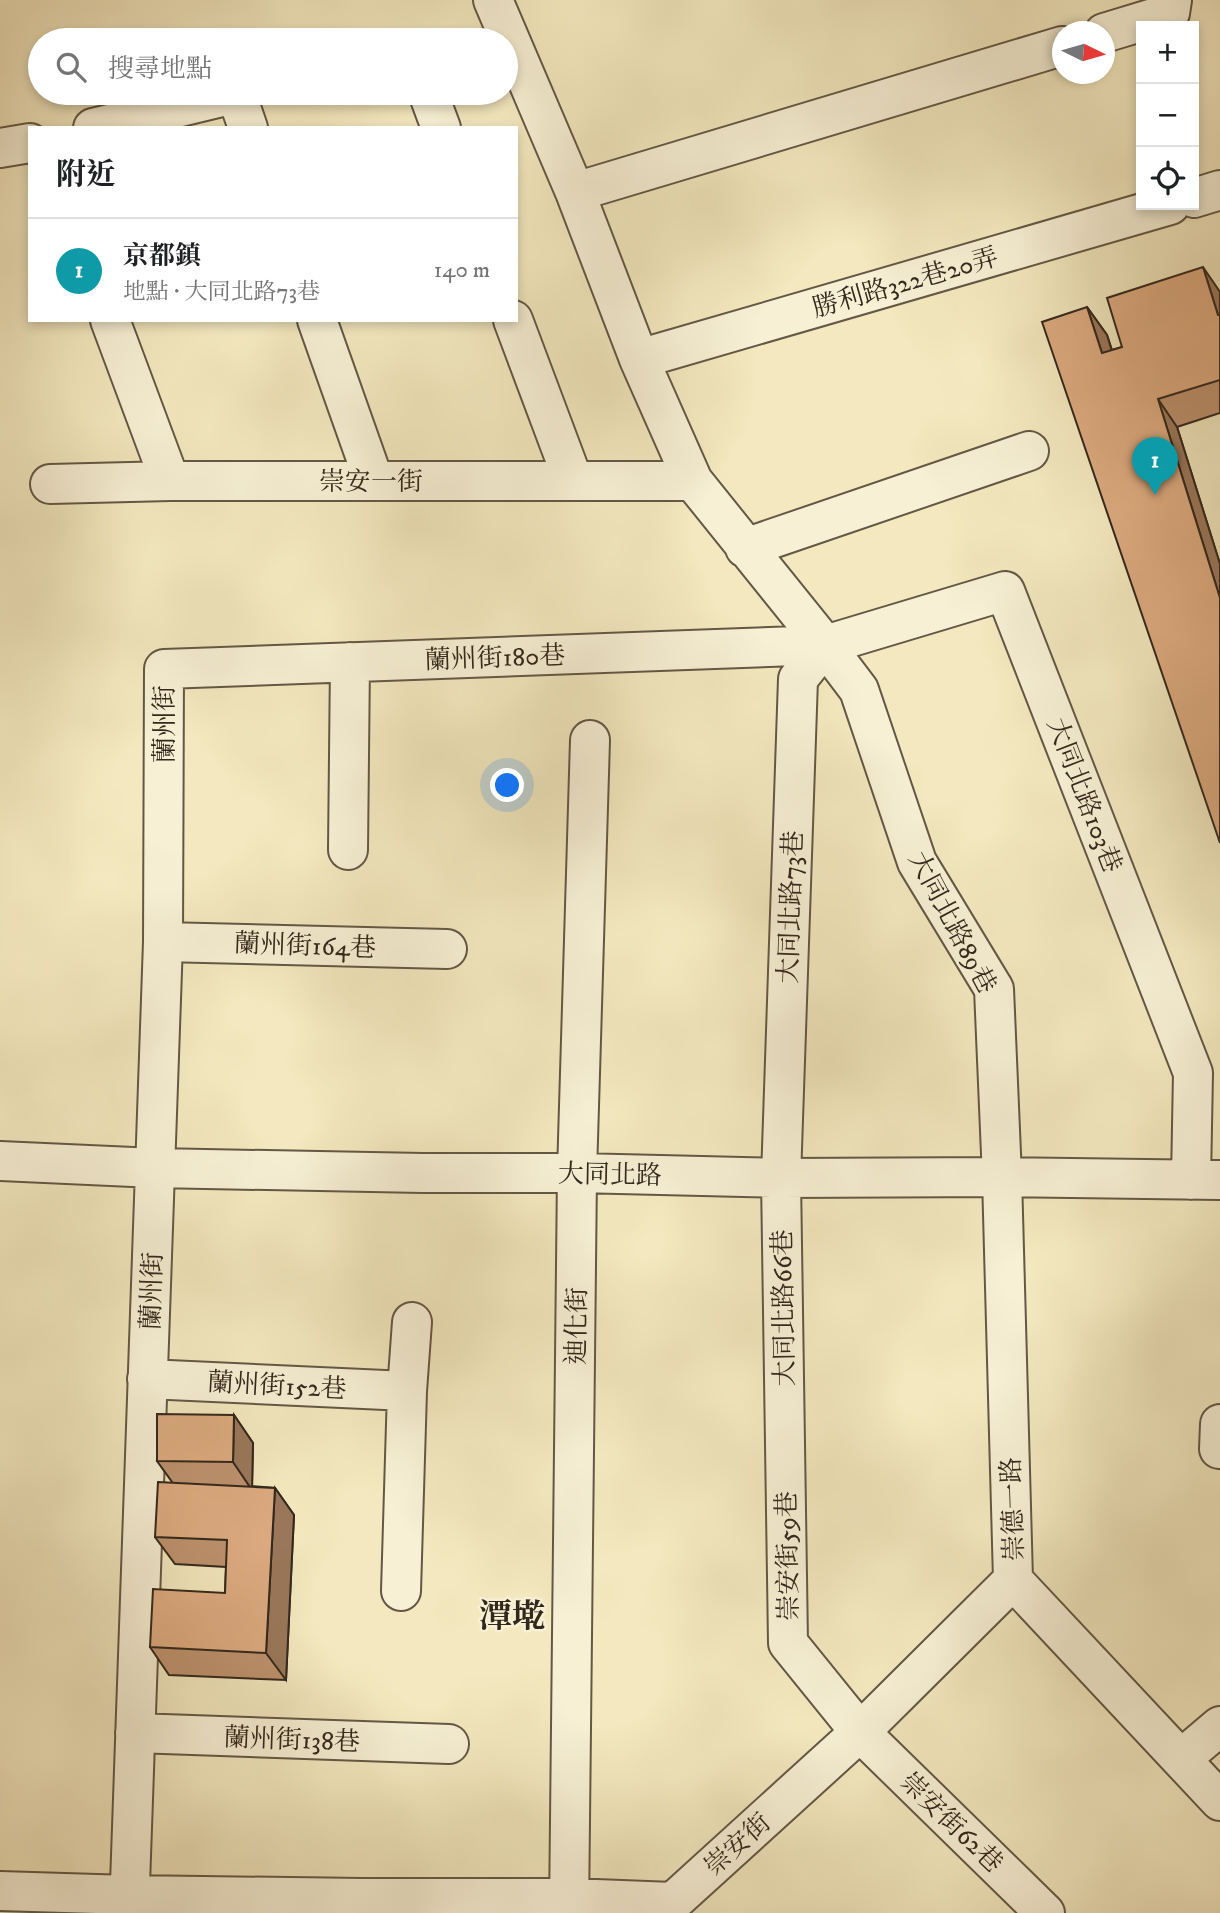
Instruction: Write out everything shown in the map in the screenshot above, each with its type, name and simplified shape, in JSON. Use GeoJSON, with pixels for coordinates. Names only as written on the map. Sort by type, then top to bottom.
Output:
{"type":"FeatureCollection","features":[{"type":"Feature","properties":{"kind":"street","name":"大同北路89巷"},"geometry":{"type":"LineString","coordinates":[[493,0],[505,28]]}},
{"type":"Feature","properties":{"kind":"street"},"geometry":{"type":"LineString","coordinates":[[1115,29],[1171,7]]}},
{"type":"Feature","properties":{"kind":"street"},"geometry":{"type":"LineString","coordinates":[[575,192],[1052,49]]}},
{"type":"Feature","properties":{"kind":"street","name":"大同北路89巷"},"geometry":{"type":"LineString","coordinates":[[518,59],[575,192],[639,359],[693,481],[859,690],[917,862],[994,989],[1002,1177]]}},
{"type":"Feature","properties":{"kind":"street"},"geometry":{"type":"LineString","coordinates":[[101,126],[188,105]]}},
{"type":"Feature","properties":{"kind":"street"},"geometry":{"type":"LineString","coordinates":[[241,105],[247,126]]}},
{"type":"Feature","properties":{"kind":"street"},"geometry":{"type":"LineString","coordinates":[[432,105],[440,126]]}},
{"type":"Feature","properties":{"kind":"street"},"geometry":{"type":"LineString","coordinates":[[0,148],[28,142]]}},
{"type":"Feature","properties":{"kind":"street"},"geometry":{"type":"LineString","coordinates":[[1199,196],[1220,190]]}},
{"type":"Feature","properties":{"kind":"street","name":"勝利路322巷20弄"},"geometry":{"type":"LineString","coordinates":[[639,359],[1153,210]]}},
{"type":"Feature","properties":{"kind":"street"},"geometry":{"type":"LineString","coordinates":[[111,322],[170,481]]}},
{"type":"Feature","properties":{"kind":"street"},"geometry":{"type":"LineString","coordinates":[[318,322],[374,481]]}},
{"type":"Feature","properties":{"kind":"street"},"geometry":{"type":"LineString","coordinates":[[514,322],[573,480]]}},
{"type":"Feature","properties":{"kind":"street"},"geometry":{"type":"LineString","coordinates":[[745,548],[1029,451]]}},
{"type":"Feature","properties":{"kind":"street","name":"崇安一街"},"geometry":{"type":"LineString","coordinates":[[50,484],[170,481],[693,481]]}},
{"type":"Feature","properties":{"kind":"street","name":"大同北路103巷"},"geometry":{"type":"LineString","coordinates":[[825,645],[1005,591],[1193,1073],[1205,1180]]}},
{"type":"Feature","properties":{"kind":"street","name":"蘭州街180巷"},"geometry":{"type":"LineString","coordinates":[[164,669],[825,645]]}},
{"type":"Feature","properties":{"kind":"street","name":"大同北路73巷"},"geometry":{"type":"LineString","coordinates":[[781,1178],[798,679],[825,645]]}},
{"type":"Feature","properties":{"kind":"street"},"geometry":{"type":"LineString","coordinates":[[348,850],[350,663]]}},
{"type":"Feature","properties":{"kind":"street","name":"蘭州街"},"geometry":{"type":"LineString","coordinates":[[129,1904],[163,942],[164,669]]}},
{"type":"Feature","properties":{"kind":"street","name":"迪化街"},"geometry":{"type":"LineString","coordinates":[[570,1905],[577,1173],[590,740]]}},
{"type":"Feature","properties":{"kind":"street","name":"蘭州街164巷"},"geometry":{"type":"LineString","coordinates":[[163,942],[447,949]]}},
{"type":"Feature","properties":{"kind":"street","name":"大同北路"},"geometry":{"type":"LineString","coordinates":[[0,1161],[155,1168],[423,1173],[1205,1180]]}},
{"type":"Feature","properties":{"kind":"street","name":"崇德一路"},"geometry":{"type":"LineString","coordinates":[[1002,1177],[1013,1580],[1220,1801]]}},
{"type":"Feature","properties":{"kind":"street","name":"大同北路66巷"},"geometry":{"type":"LineString","coordinates":[[781,1178],[785,1438]]}},
{"type":"Feature","properties":{"kind":"street"},"geometry":{"type":"LineString","coordinates":[[401,1591],[407,1391],[412,1322]]}},
{"type":"Feature","properties":{"kind":"street","name":"蘭州街152巷"},"geometry":{"type":"LineString","coordinates":[[148,1379],[407,1391]]}},
{"type":"Feature","properties":{"kind":"street","name":"崇安街59巷"},"geometry":{"type":"LineString","coordinates":[[785,1438],[788,1643],[860,1732]]}},
{"type":"Feature","properties":{"kind":"street","name":"崇安街"},"geometry":{"type":"LineString","coordinates":[[0,1891],[129,1904],[678,1907],[1013,1580]]}},
{"type":"Feature","properties":{"kind":"street"},"geometry":{"type":"LineString","coordinates":[[1181,1759],[1220,1726]]}},
{"type":"Feature","properties":{"kind":"street","name":"崇安街62巷"},"geometry":{"type":"LineString","coordinates":[[860,1732],[1045,1913]]}},
{"type":"Feature","properties":{"kind":"street","name":"蘭州街138巷"},"geometry":{"type":"LineString","coordinates":[[135,1733],[449,1744]]}},
{"type":"Feature","properties":{"kind":"building"},"geometry":{"type":"Polygon","coordinates":[[[1203,267],[1220,315],[1220,380],[1158,399],[1220,598],[1220,843],[1042,322],[1087,307],[1102,353],[1122,347],[1107,298],[1203,267]]]}},
{"type":"Feature","properties":{"kind":"building"},"geometry":{"type":"Polygon","coordinates":[[[157,1414],[234,1415],[233,1462],[157,1461],[157,1414]]]}},
{"type":"Feature","properties":{"kind":"building"},"geometry":{"type":"Polygon","coordinates":[[[158,1482],[275,1488],[266,1653],[150,1647],[153,1589],[225,1593],[227,1540],[155,1537],[158,1482]]]}},
{"type":"Feature","properties":{"kind":"place","name":"京都鎮"},"geometry":{"type":"Point","coordinates":[1155,495]}},
{"type":"Feature","properties":{"kind":"district","name":"潭墘"},"geometry":{"type":"Point","coordinates":[512,1615]}}]}
